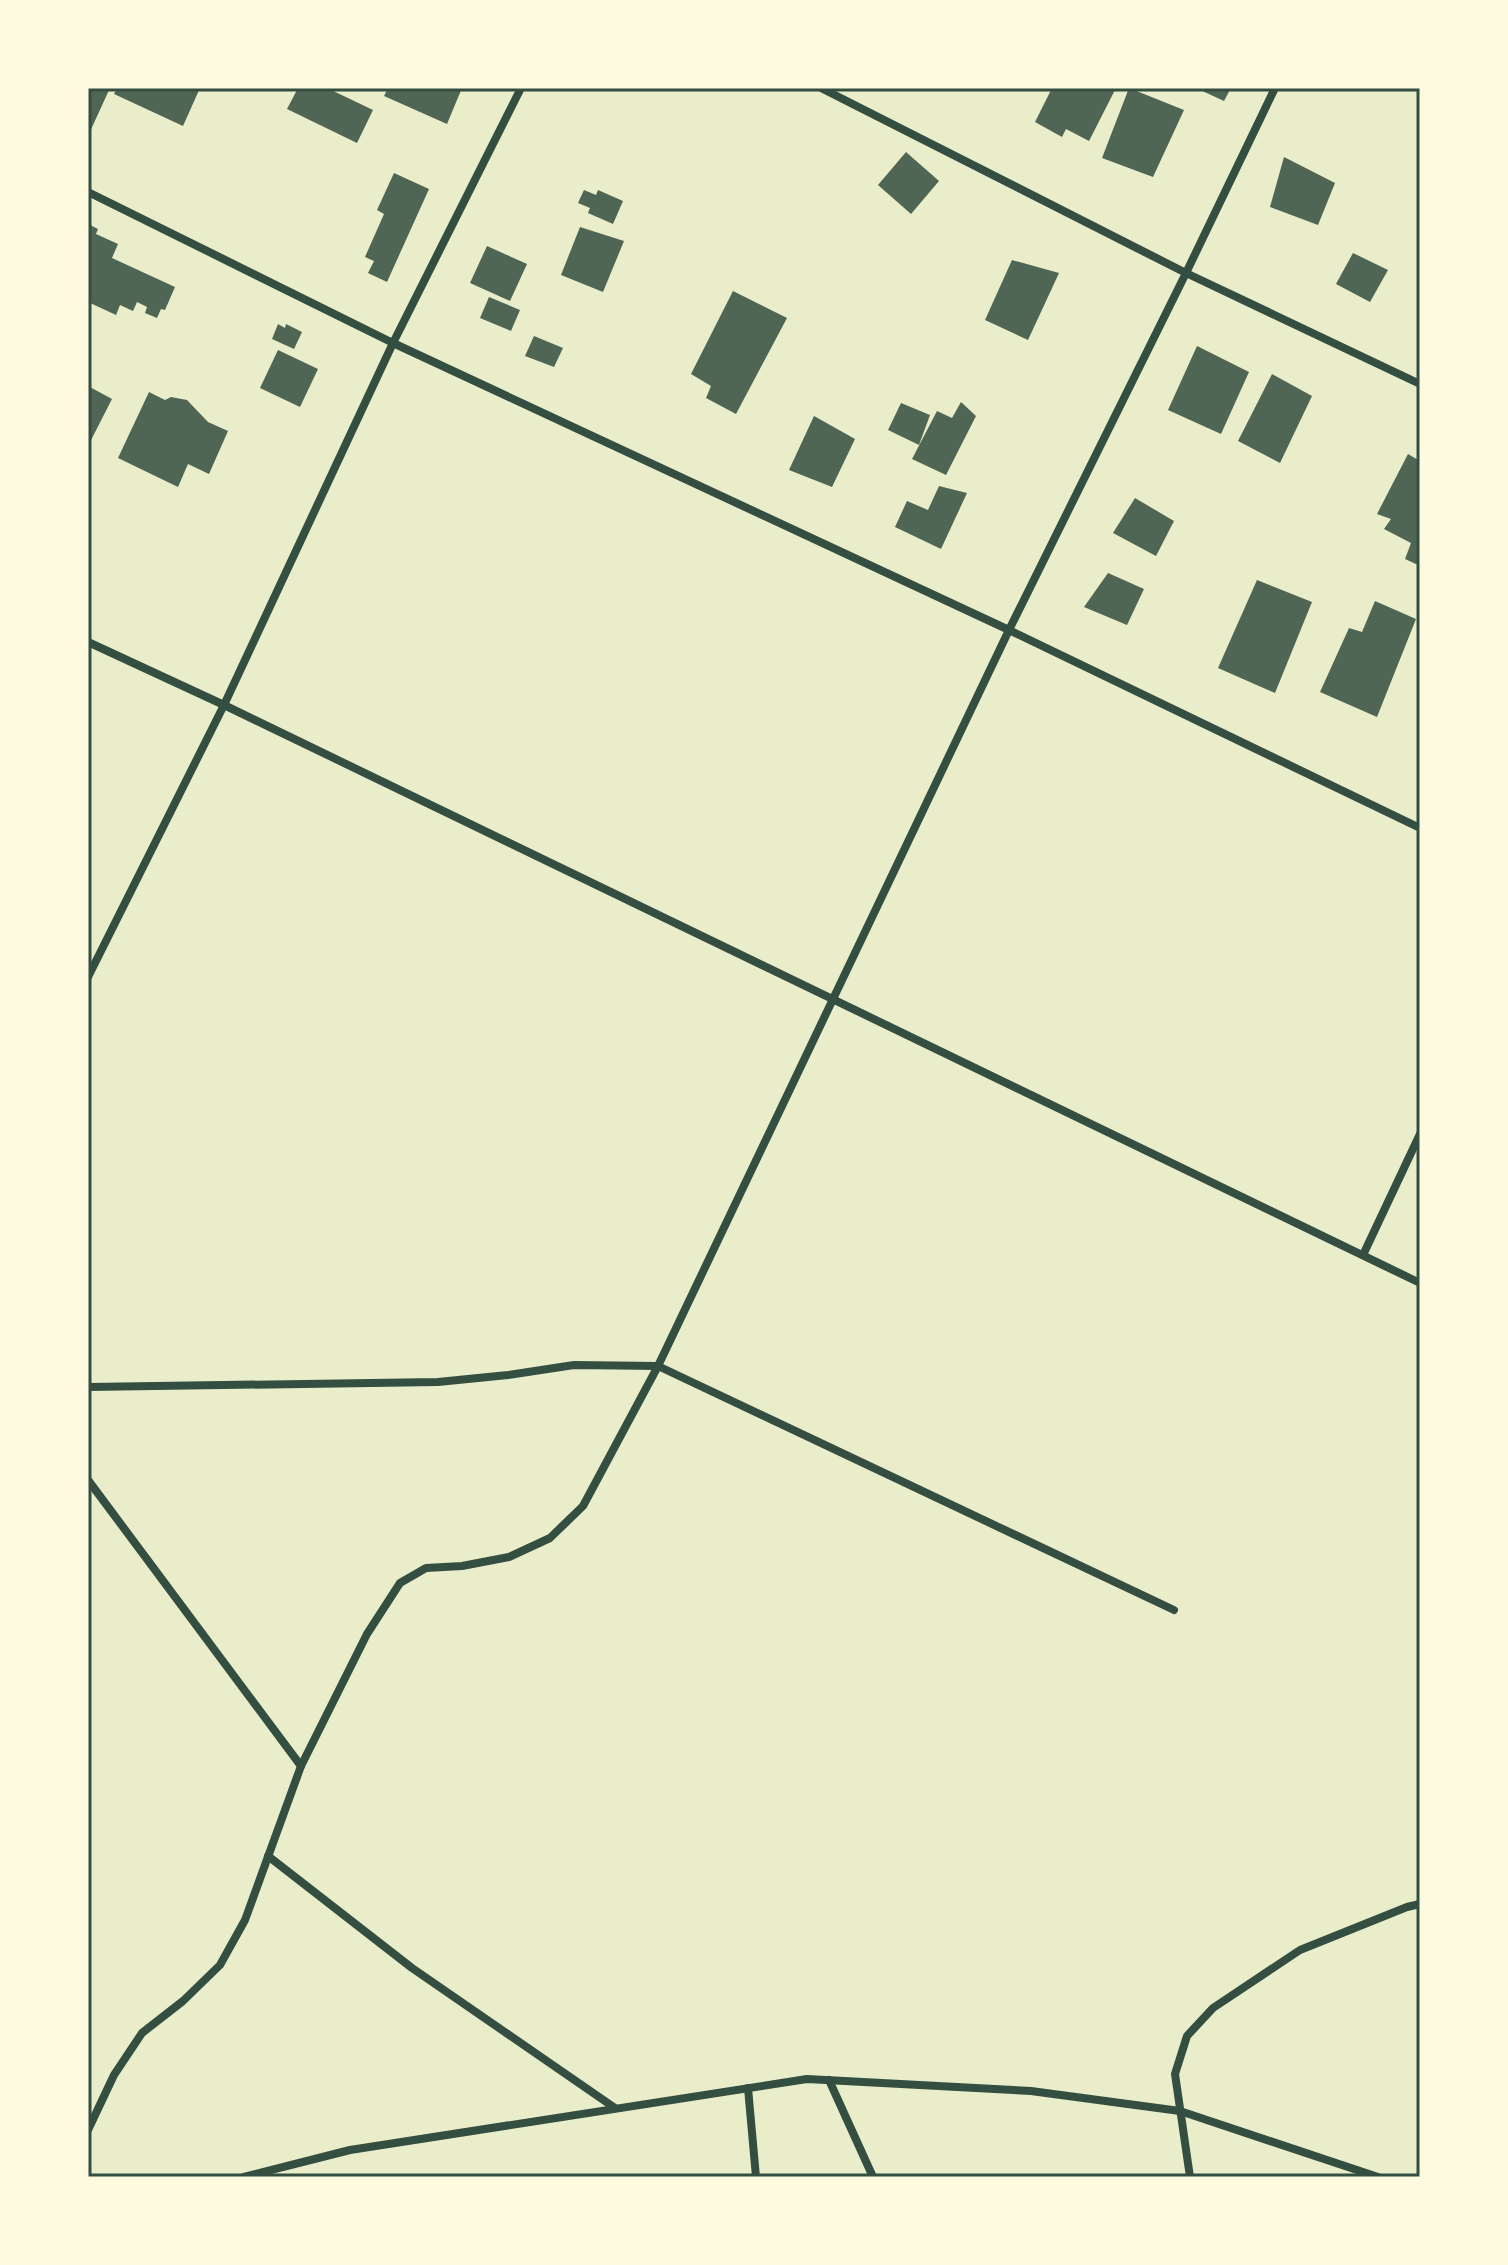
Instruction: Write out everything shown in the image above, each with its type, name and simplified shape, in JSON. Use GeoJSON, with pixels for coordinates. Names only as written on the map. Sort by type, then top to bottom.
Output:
{"type":"FeatureCollection","features":[{"type":"Feature","properties":{"kind":"street"},"geometry":{"type":"LineString","coordinates":[[88,977],[224,705],[393,343],[521,88]]}},
{"type":"Feature","properties":{"kind":"street"},"geometry":{"type":"LineString","coordinates":[[821,88],[1186,273],[1420,384]]}},
{"type":"Feature","properties":{"kind":"street"},"geometry":{"type":"LineString","coordinates":[[88,2130],[114,2075],[142,2033],[183,2001],[220,1965],[245,1920],[301,1766],[367,1634],[400,1583],[426,1568],[462,1566],[509,1557],[550,1538],[583,1506],[658,1366],[1009,630],[1275,88]]}},
{"type":"Feature","properties":{"kind":"street"},"geometry":{"type":"LineString","coordinates":[[88,192],[393,343],[1009,630],[1420,828]]}},
{"type":"Feature","properties":{"kind":"street"},"geometry":{"type":"LineString","coordinates":[[88,642],[1420,1283]]}},
{"type":"Feature","properties":{"kind":"street"},"geometry":{"type":"LineString","coordinates":[[1363,1255],[1420,1134]]}},
{"type":"Feature","properties":{"kind":"street"},"geometry":{"type":"LineString","coordinates":[[88,1387],[438,1382],[574,1365],[658,1366],[1174,1610]]}},
{"type":"Feature","properties":{"kind":"street"},"geometry":{"type":"LineString","coordinates":[[88,1480],[301,1766]]}},
{"type":"Feature","properties":{"kind":"street"},"geometry":{"type":"LineString","coordinates":[[268,1856],[412,1968],[615,2108]]}},
{"type":"Feature","properties":{"kind":"street"},"geometry":{"type":"LineString","coordinates":[[1190,2177],[1175,2074],[1187,2036],[1213,2008],[1300,1950],[1420,1904]]}},
{"type":"Feature","properties":{"kind":"street"},"geometry":{"type":"LineString","coordinates":[[244,2177],[350,2150],[807,2079],[1031,2091],[1180,2111],[1378,2177]]}},
{"type":"Feature","properties":{"kind":"street"},"geometry":{"type":"LineString","coordinates":[[829,2080],[873,2177]]}},
{"type":"Feature","properties":{"kind":"street"},"geometry":{"type":"LineString","coordinates":[[748,2088],[756,2177]]}},
{"type":"Feature","properties":{"kind":"building"},"geometry":{"type":"Polygon","coordinates":[[[88,88],[110,88],[88,136],[88,88]]]}},
{"type":"Feature","properties":{"kind":"building"},"geometry":{"type":"Polygon","coordinates":[[[117,88],[200,88],[183,126],[114,94],[117,88]]]}},
{"type":"Feature","properties":{"kind":"building"},"geometry":{"type":"Polygon","coordinates":[[[298,88],[327,88],[373,110],[357,143],[287,109],[298,88]]]}},
{"type":"Feature","properties":{"kind":"building"},"geometry":{"type":"Polygon","coordinates":[[[388,88],[462,88],[447,124],[384,96],[388,88]]]}},
{"type":"Feature","properties":{"kind":"building"},"geometry":{"type":"Polygon","coordinates":[[[1052,88],[1116,88],[1089,141],[1066,129],[1062,137],[1035,122],[1052,88]]]}},
{"type":"Feature","properties":{"kind":"building"},"geometry":{"type":"Polygon","coordinates":[[[1129,88],[1184,110],[1153,177],[1102,158],[1129,88]]]}},
{"type":"Feature","properties":{"kind":"building"},"geometry":{"type":"Polygon","coordinates":[[[1196,88],[1231,88],[1224,101],[1196,88]]]}},
{"type":"Feature","properties":{"kind":"building"},"geometry":{"type":"Polygon","coordinates":[[[906,152],[939,181],[911,214],[878,185],[906,152]]]}},
{"type":"Feature","properties":{"kind":"building"},"geometry":{"type":"Polygon","coordinates":[[[1284,157],[1335,183],[1318,225],[1270,207],[1284,157]]]}},
{"type":"Feature","properties":{"kind":"building"},"geometry":{"type":"Polygon","coordinates":[[[394,173],[429,189],[387,282],[368,273],[374,261],[365,257],[384,214],[377,210],[394,173]]]}},
{"type":"Feature","properties":{"kind":"building"},"geometry":{"type":"Polygon","coordinates":[[[584,190],[596,195],[598,190],[623,201],[613,224],[588,213],[590,208],[578,203],[584,190]]]}},
{"type":"Feature","properties":{"kind":"building"},"geometry":{"type":"Polygon","coordinates":[[[88,224],[98,229],[96,234],[118,244],[112,258],[175,287],[165,310],[161,309],[157,318],[145,313],[147,307],[137,302],[133,311],[120,305],[116,315],[88,302],[88,224]]]}},
{"type":"Feature","properties":{"kind":"building"},"geometry":{"type":"Polygon","coordinates":[[[580,227],[624,241],[603,292],[561,275],[580,227]]]}},
{"type":"Feature","properties":{"kind":"building"},"geometry":{"type":"Polygon","coordinates":[[[487,246],[527,264],[510,301],[470,283],[487,246]]]}},
{"type":"Feature","properties":{"kind":"building"},"geometry":{"type":"Polygon","coordinates":[[[1353,253],[1388,270],[1370,302],[1336,284],[1353,253]]]}},
{"type":"Feature","properties":{"kind":"building"},"geometry":{"type":"Polygon","coordinates":[[[1012,260],[1059,273],[1028,340],[985,320],[1012,260]]]}},
{"type":"Feature","properties":{"kind":"building"},"geometry":{"type":"Polygon","coordinates":[[[733,291],[787,318],[736,414],[706,398],[711,386],[691,374],[733,291]]]}},
{"type":"Feature","properties":{"kind":"building"},"geometry":{"type":"Polygon","coordinates":[[[489,297],[520,310],[511,331],[480,318],[489,297]]]}},
{"type":"Feature","properties":{"kind":"building"},"geometry":{"type":"Polygon","coordinates":[[[278,324],[285,328],[286,324],[302,332],[294,349],[272,339],[278,324]]]}},
{"type":"Feature","properties":{"kind":"building"},"geometry":{"type":"Polygon","coordinates":[[[534,336],[563,348],[554,367],[525,356],[534,336]]]}},
{"type":"Feature","properties":{"kind":"building"},"geometry":{"type":"Polygon","coordinates":[[[1197,346],[1249,372],[1221,434],[1168,410],[1197,346]]]}},
{"type":"Feature","properties":{"kind":"building"},"geometry":{"type":"Polygon","coordinates":[[[278,350],[318,369],[300,407],[260,388],[278,350]]]}},
{"type":"Feature","properties":{"kind":"building"},"geometry":{"type":"Polygon","coordinates":[[[1272,374],[1312,396],[1280,463],[1238,441],[1272,374]]]}},
{"type":"Feature","properties":{"kind":"building"},"geometry":{"type":"Polygon","coordinates":[[[88,386],[112,399],[88,446],[88,386]]]}},
{"type":"Feature","properties":{"kind":"building"},"geometry":{"type":"Polygon","coordinates":[[[149,392],[165,400],[171,397],[187,400],[208,422],[228,431],[209,474],[188,464],[178,487],[118,458],[149,392]]]}},
{"type":"Feature","properties":{"kind":"building"},"geometry":{"type":"Polygon","coordinates":[[[961,402],[976,416],[946,475],[912,459],[937,411],[952,418],[961,402]]]}},
{"type":"Feature","properties":{"kind":"building"},"geometry":{"type":"Polygon","coordinates":[[[901,403],[930,415],[919,445],[888,430],[901,403]]]}},
{"type":"Feature","properties":{"kind":"building"},"geometry":{"type":"Polygon","coordinates":[[[814,416],[855,439],[832,487],[789,470],[814,416]]]}},
{"type":"Feature","properties":{"kind":"building"},"geometry":{"type":"Polygon","coordinates":[[[1408,454],[1420,461],[1418,565],[1405,559],[1411,543],[1384,529],[1391,519],[1377,514],[1408,454]]]}},
{"type":"Feature","properties":{"kind":"building"},"geometry":{"type":"Polygon","coordinates":[[[939,486],[967,493],[941,549],[895,527],[907,501],[928,510],[939,486]]]}},
{"type":"Feature","properties":{"kind":"building"},"geometry":{"type":"Polygon","coordinates":[[[1135,498],[1174,521],[1156,556],[1113,533],[1135,498]]]}},
{"type":"Feature","properties":{"kind":"building"},"geometry":{"type":"Polygon","coordinates":[[[1108,573],[1144,589],[1127,625],[1084,607],[1108,573]]]}},
{"type":"Feature","properties":{"kind":"building"},"geometry":{"type":"Polygon","coordinates":[[[1257,580],[1312,602],[1275,693],[1218,668],[1257,580]]]}},
{"type":"Feature","properties":{"kind":"building"},"geometry":{"type":"Polygon","coordinates":[[[1375,601],[1416,619],[1377,717],[1320,692],[1349,628],[1362,632],[1375,601]]]}}]}
